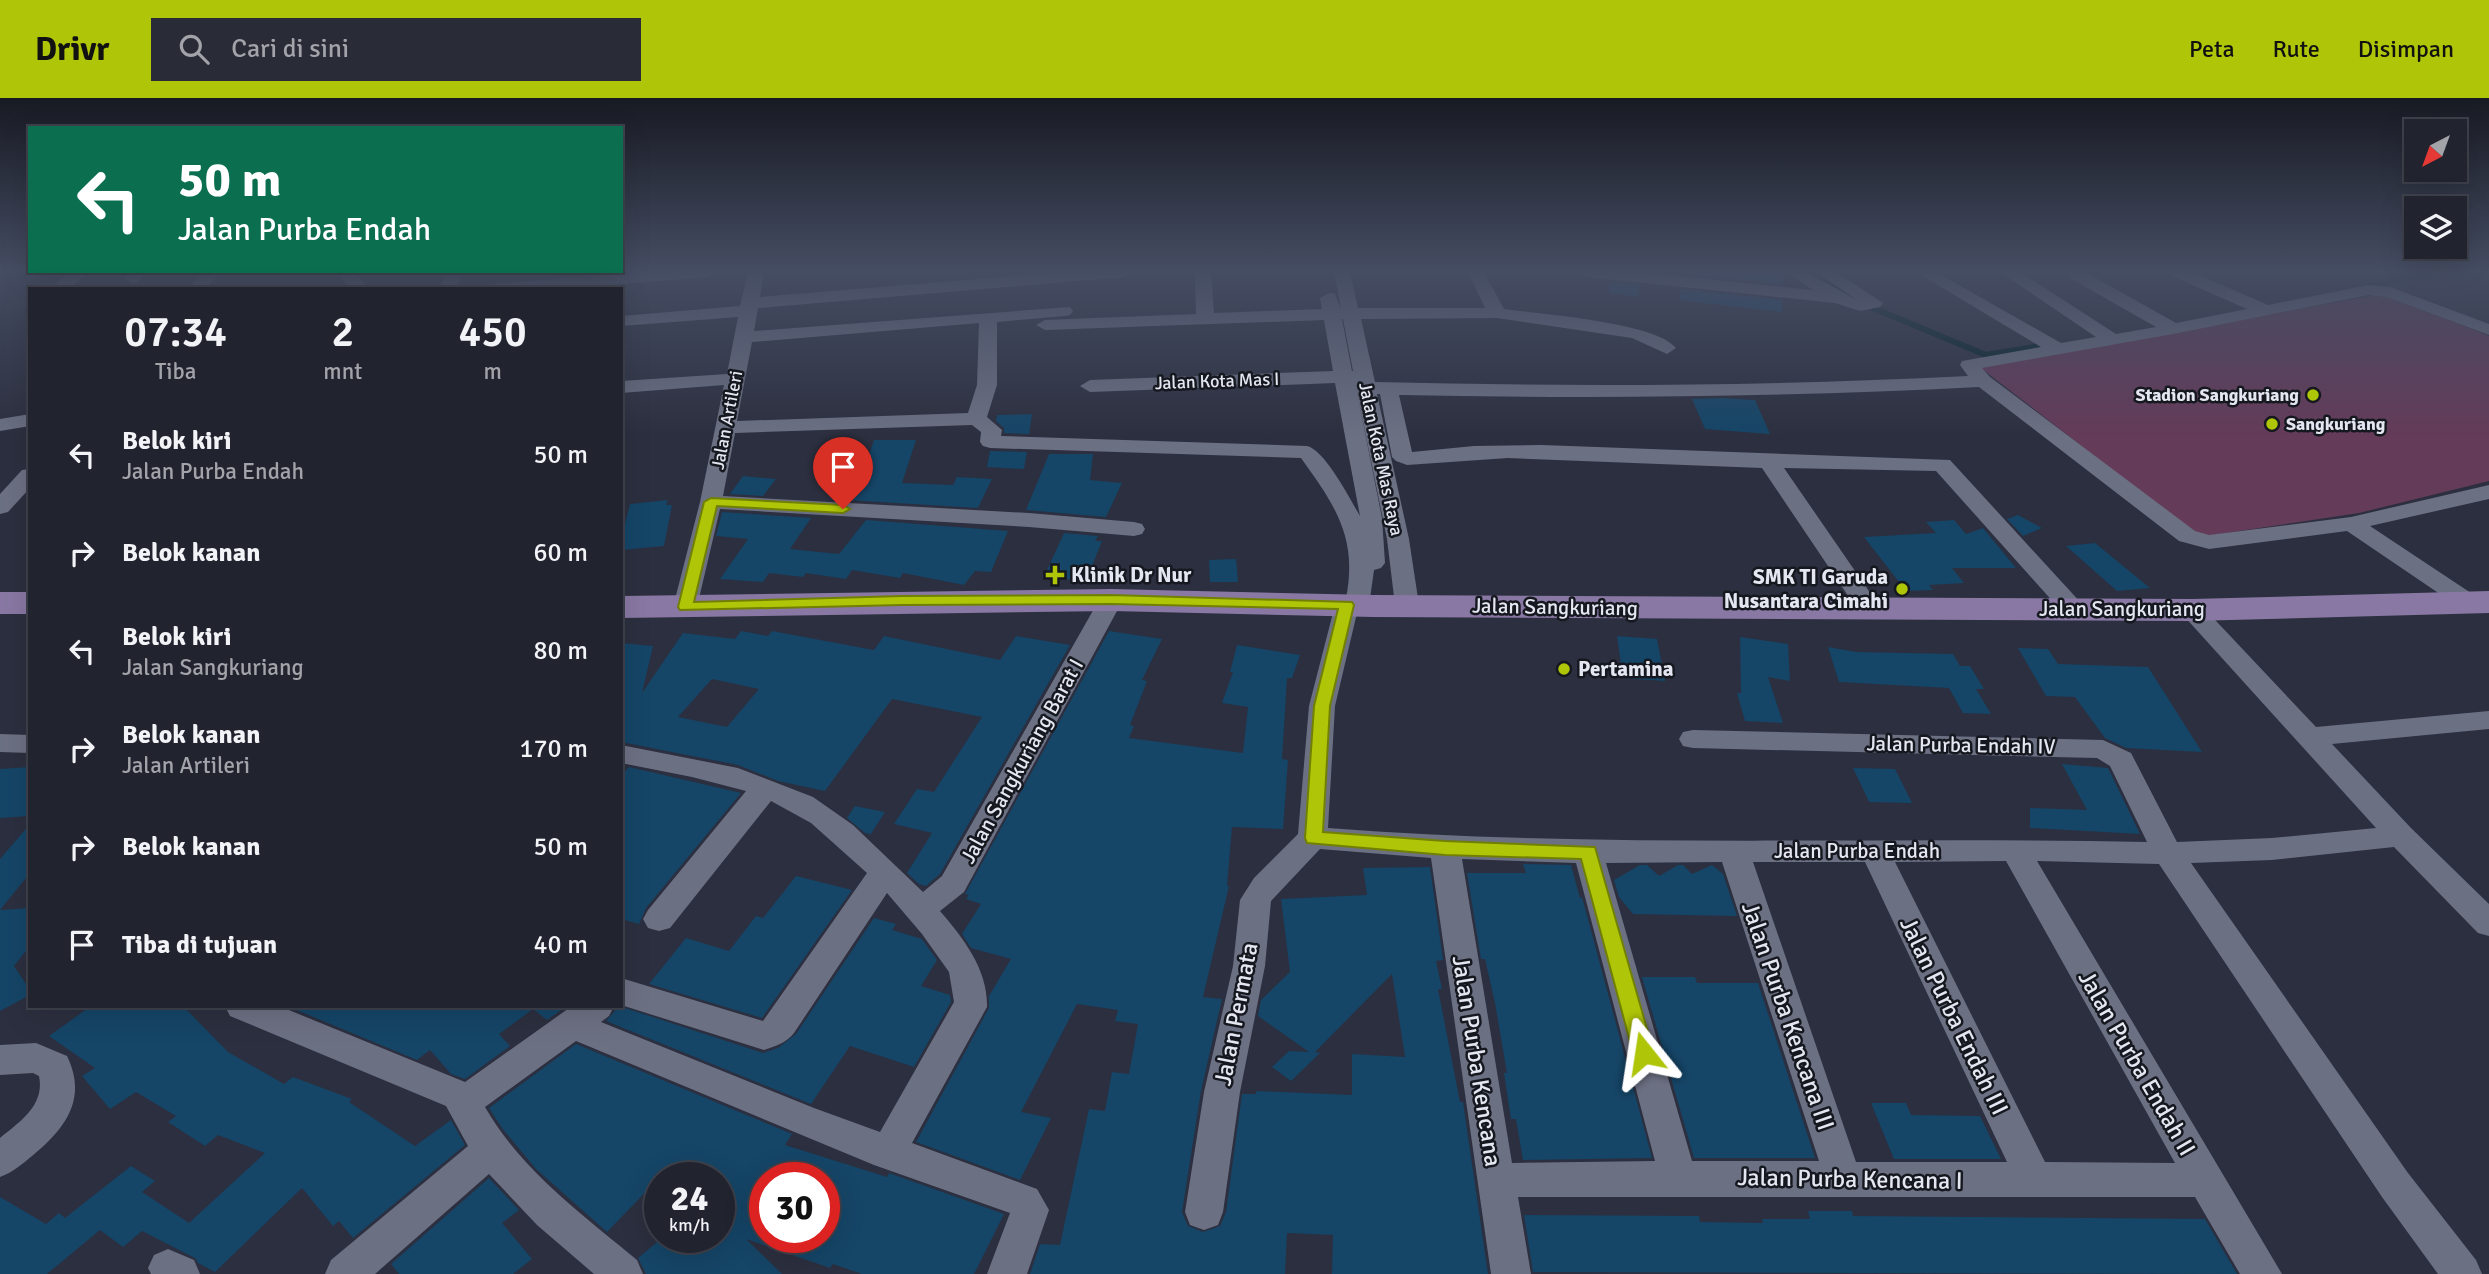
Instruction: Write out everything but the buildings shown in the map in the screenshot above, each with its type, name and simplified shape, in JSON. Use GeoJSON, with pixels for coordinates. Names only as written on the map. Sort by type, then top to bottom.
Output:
{"type":"FeatureCollection","features":[{"type":"Feature","properties":{"kind":"main road","name":"Jalan Sangkuriang"},"geometry":{"type":"LineString","coordinates":[[623,607],[902,600],[1111,600],[1371,606],[2192,610],[2478,602]]}},
{"type":"Feature","properties":{"kind":"main road"},"geometry":{"type":"LineString","coordinates":[[0,603],[28,603]]}},
{"type":"Feature","properties":{"kind":"street","name":"Jalan Artileri"},"geometry":{"type":"LineString","coordinates":[[685,607],[711,502],[747,327]]}},
{"type":"Feature","properties":{"kind":"street"},"geometry":{"type":"LineString","coordinates":[[745,337],[874,327]]}},
{"type":"Feature","properties":{"kind":"street"},"geometry":{"type":"LineString","coordinates":[[976,419],[987,385],[988,327]]}},
{"type":"Feature","properties":{"kind":"street","name":"Jalan Kota Mas Raya"},"geometry":{"type":"LineString","coordinates":[[1337,327],[1357,380]]}},
{"type":"Feature","properties":{"kind":"street","name":"Jalan Kota Mas Raya"},"geometry":{"type":"LineString","coordinates":[[1352,327],[1357,380],[1383,519],[1371,606]]}},
{"type":"Feature","properties":{"kind":"street"},"geometry":{"type":"LineString","coordinates":[[1588,327],[1635,334],[1660,342],[1667,348]]}},
{"type":"Feature","properties":{"kind":"street"},"geometry":{"type":"LineString","coordinates":[[2020,327],[2058,349]]}},
{"type":"Feature","properties":{"kind":"street"},"geometry":{"type":"LineString","coordinates":[[2093,327],[2113,340]]}},
{"type":"Feature","properties":{"kind":"street"},"geometry":{"type":"LineString","coordinates":[[2169,327],[2173,329]]}},
{"type":"Feature","properties":{"kind":"street"},"geometry":{"type":"LineString","coordinates":[[2183,327],[1970,362],[1969,367],[1983,381],[2197,541],[2209,542],[2351,524],[2489,492]]}},
{"type":"Feature","properties":{"kind":"street"},"geometry":{"type":"LineString","coordinates":[[623,387],[734,379]]}},
{"type":"Feature","properties":{"kind":"street","name":"Jalan Kota Mas I"},"geometry":{"type":"LineString","coordinates":[[1090,386],[1357,380],[1388,387],[1528,392],[1820,389],[1983,381]]}},
{"type":"Feature","properties":{"kind":"street"},"geometry":{"type":"LineString","coordinates":[[1388,387],[1403,457],[1407,459],[1445,453],[1529,452],[1770,463],[1942,465],[2073,609]]}},
{"type":"Feature","properties":{"kind":"street"},"geometry":{"type":"LineString","coordinates":[[726,427],[976,419],[992,430],[989,442],[1307,452],[1334,491],[1356,536],[1371,606],[1322,706],[1314,838]]}},
{"type":"Feature","properties":{"kind":"street"},"geometry":{"type":"LineString","coordinates":[[0,425],[28,420]]}},
{"type":"Feature","properties":{"kind":"street"},"geometry":{"type":"LineString","coordinates":[[1770,463],[1870,610]]}},
{"type":"Feature","properties":{"kind":"street"},"geometry":{"type":"LineString","coordinates":[[0,507],[28,477]]}},
{"type":"Feature","properties":{"kind":"street"},"geometry":{"type":"LineString","coordinates":[[711,502],[1029,520],[1134,529]]}},
{"type":"Feature","properties":{"kind":"street","name":"Jalan Kota Mas Raya"},"geometry":{"type":"LineString","coordinates":[[1371,606],[1383,519]]}},
{"type":"Feature","properties":{"kind":"street"},"geometry":{"type":"LineString","coordinates":[[2351,524],[2478,602]]}},
{"type":"Feature","properties":{"kind":"street","name":"Jalan Sangkuriang Barat I"},"geometry":{"type":"LineString","coordinates":[[918,908],[934,900],[953,884],[1111,600]]}},
{"type":"Feature","properties":{"kind":"street"},"geometry":{"type":"LineString","coordinates":[[2192,610],[2307,737],[2489,924]]}},
{"type":"Feature","properties":{"kind":"street"},"geometry":{"type":"LineString","coordinates":[[2307,737],[2489,720]]}},
{"type":"Feature","properties":{"kind":"street","name":"Jalan Purba Endah IV"},"geometry":{"type":"LineString","coordinates":[[1693,739],[2103,748],[2121,760],[2168,853],[2395,1185],[2462,1274]]}},
{"type":"Feature","properties":{"kind":"street"},"geometry":{"type":"LineString","coordinates":[[0,743],[28,744]]}},
{"type":"Feature","properties":{"kind":"street"},"geometry":{"type":"LineString","coordinates":[[623,754],[697,768],[803,804],[834,825],[884,873],[918,908],[963,968],[971,994],[970,1007],[887,1153]]}},
{"type":"Feature","properties":{"kind":"street"},"geometry":{"type":"LineString","coordinates":[[659,919],[764,789]]}},
{"type":"Feature","properties":{"kind":"street","name":"Jalan Purba Endah"},"geometry":{"type":"LineString","coordinates":[[1314,838],[1445,848],[1588,852],[2015,850],[2168,853],[2272,849],[2401,836]]}},
{"type":"Feature","properties":{"kind":"street","name":"Jalan Permata"},"geometry":{"type":"LineString","coordinates":[[1204,1212],[1222,1091],[1249,966],[1256,900],[1265,886],[1314,838]]}},
{"type":"Feature","properties":{"kind":"street","name":"Jalan Purba Kencana"},"geometry":{"type":"LineString","coordinates":[[1445,848],[1511,1274]]}},
{"type":"Feature","properties":{"kind":"street","name":"Jalan Purba Endah III"},"geometry":{"type":"LineString","coordinates":[[1874,850],[2035,1181]]}},
{"type":"Feature","properties":{"kind":"street","name":"Jalan Purba Endah II"},"geometry":{"type":"LineString","coordinates":[[2015,850],[2262,1274]]}},
{"type":"Feature","properties":{"kind":"street"},"geometry":{"type":"LineString","coordinates":[[1588,852],[1678,1178]]}},
{"type":"Feature","properties":{"kind":"street","name":"Jalan Purba Kencana III"},"geometry":{"type":"LineString","coordinates":[[1734,852],[1843,1179]]}},
{"type":"Feature","properties":{"kind":"street"},"geometry":{"type":"LineString","coordinates":[[623,992],[764,1036],[782,1023],[884,873]]}},
{"type":"Feature","properties":{"kind":"street"},"geometry":{"type":"LineString","coordinates":[[248,1008],[450,1090],[464,1102],[490,1150],[551,1212],[623,1274]]}},
{"type":"Feature","properties":{"kind":"street"},"geometry":{"type":"LineString","coordinates":[[464,1102],[532,1056],[585,1015],[749,1099],[887,1153],[1024,1201],[1030,1210],[1007,1274]]}},
{"type":"Feature","properties":{"kind":"street"},"geometry":{"type":"LineString","coordinates":[[0,1060],[36,1058],[55,1067],[61,1083],[56,1106],[46,1119],[0,1160]]}},
{"type":"Feature","properties":{"kind":"street"},"geometry":{"type":"LineString","coordinates":[[345,1274],[490,1150]]}},
{"type":"Feature","properties":{"kind":"street","name":"Jalan Purba Kencana I"},"geometry":{"type":"LineString","coordinates":[[1495,1180],[2205,1180]]}},
{"type":"Feature","properties":{"kind":"shaded area","name":"Sangkuriang"},"geometry":{"type":"Polygon","coordinates":[[[2203,327],[2466,327],[2489,336],[2489,481],[2359,513],[2199,537],[1981,368],[2203,327]]]}},
{"type":"Feature","properties":{"kind":"waterway"},"geometry":{"type":"LineString","coordinates":[[1918,327],[1986,355],[2041,346]]}},
{"type":"Feature","properties":{"kind":"place","name":"Stadion Sangkuriang"},"geometry":{"type":"Point","coordinates":[2313,395]}},
{"type":"Feature","properties":{"kind":"place","name":"Sangkuriang"},"geometry":{"type":"Point","coordinates":[2272,424]}},
{"type":"Feature","properties":{"kind":"place","name":"Klinik Dr Nur"},"geometry":{"type":"Point","coordinates":[1055,575]}},
{"type":"Feature","properties":{"kind":"place","name":"SMK TI Garuda Nusantara Cimahi"},"geometry":{"type":"Point","coordinates":[1902,589]}},
{"type":"Feature","properties":{"kind":"place","name":"Pertamina"},"geometry":{"type":"Point","coordinates":[1564,669]}},
{"type":"Feature","properties":{"kind":"route"},"geometry":{"type":"LineString","coordinates":[[843,509],[711,502],[685,607],[902,600],[1111,600],[1347,605],[1322,706],[1314,838],[1445,848],[1588,852],[1644,1053]]}}]}
